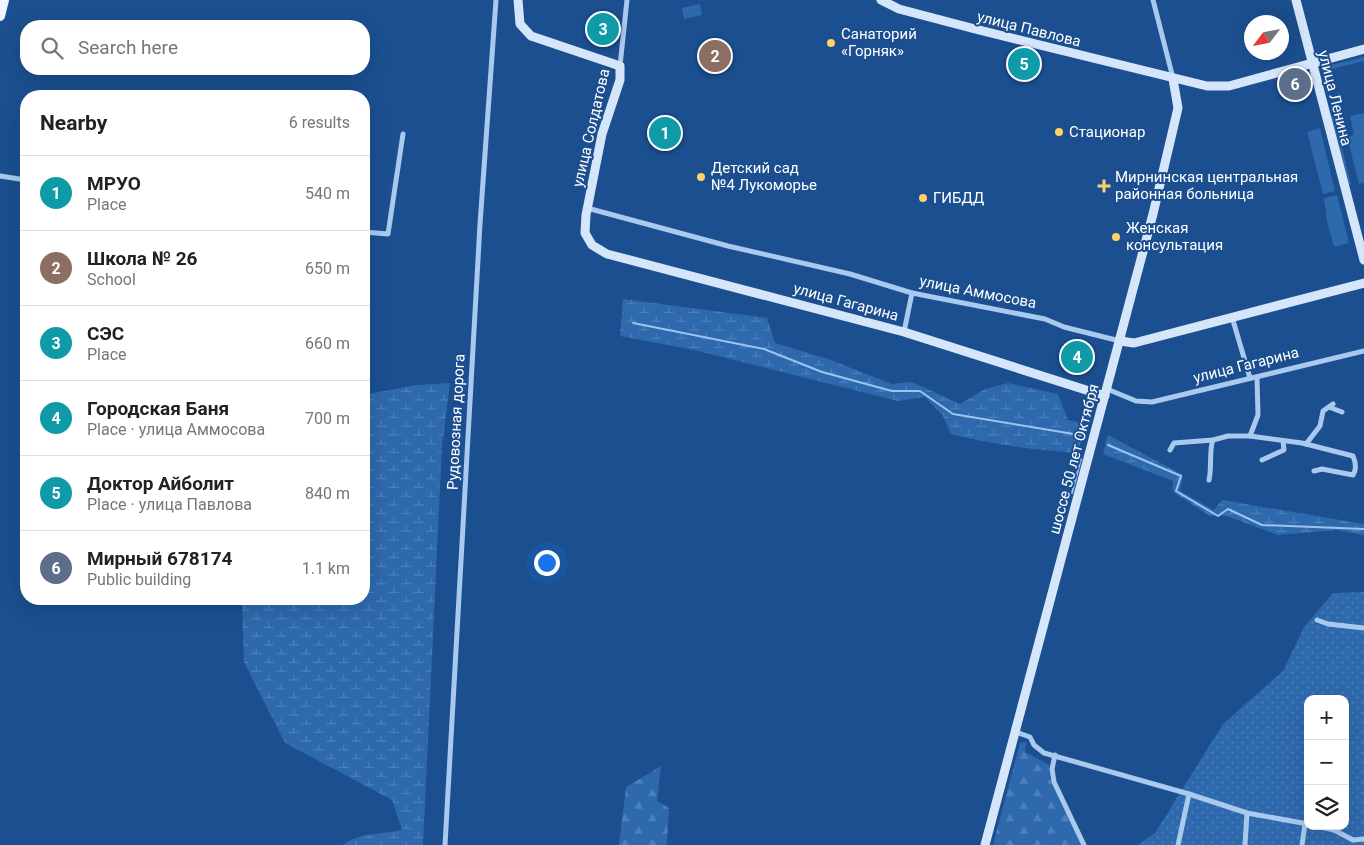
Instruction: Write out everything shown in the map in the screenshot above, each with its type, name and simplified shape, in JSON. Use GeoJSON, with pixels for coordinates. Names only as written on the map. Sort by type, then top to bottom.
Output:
{"type":"FeatureCollection","features":[{"type":"Feature","properties":{"kind":"main road"},"geometry":{"type":"LineString","coordinates":[[0,16],[4,0]]}},
{"type":"Feature","properties":{"kind":"street","name":"Рудовозная дорога"},"geometry":{"type":"LineString","coordinates":[[445,845],[480,224],[496,0]]}},
{"type":"Feature","properties":{"kind":"street"},"geometry":{"type":"LineString","coordinates":[[518,0],[520,24],[531,36],[620,66]]}},
{"type":"Feature","properties":{"kind":"street","name":"улица Солдатова"},"geometry":{"type":"LineString","coordinates":[[585,233],[587,208],[602,134],[620,80],[627,0]]}},
{"type":"Feature","properties":{"kind":"street","name":"улица Павлова"},"geometry":{"type":"LineString","coordinates":[[881,0],[890,6],[908,11],[1207,86],[1229,86],[1364,49]]}},
{"type":"Feature","properties":{"kind":"street"},"geometry":{"type":"LineString","coordinates":[[1153,0],[1173,79]]}},
{"type":"Feature","properties":{"kind":"street","name":"улица Ленина"},"geometry":{"type":"LineString","coordinates":[[1296,0],[1364,260]]}},
{"type":"Feature","properties":{"kind":"street","name":"шоссе 50 лет Октября"},"geometry":{"type":"LineString","coordinates":[[985,845],[1120,341],[1178,108],[1173,79]]}},
{"type":"Feature","properties":{"kind":"street"},"geometry":{"type":"LineString","coordinates":[[370,232],[388,234],[403,134]]}},
{"type":"Feature","properties":{"kind":"street"},"geometry":{"type":"LineString","coordinates":[[0,176],[20,179]]}},
{"type":"Feature","properties":{"kind":"street","name":"улица Аммосова"},"geometry":{"type":"LineString","coordinates":[[587,208],[728,246],[850,274],[912,293],[1045,319],[1064,327],[1120,341],[1134,342],[1364,283]]}},
{"type":"Feature","properties":{"kind":"street","name":"улица Гагарина"},"geometry":{"type":"LineString","coordinates":[[585,233],[592,245],[607,254],[904,332],[1136,401],[1152,402],[1364,351]]}},
{"type":"Feature","properties":{"kind":"street"},"geometry":{"type":"LineString","coordinates":[[904,332],[912,293]]}},
{"type":"Feature","properties":{"kind":"street"},"geometry":{"type":"LineString","coordinates":[[1232,317],[1250,378]]}},
{"type":"Feature","properties":{"kind":"street"},"geometry":{"type":"LineString","coordinates":[[1250,436],[1258,416],[1257,378]]}},
{"type":"Feature","properties":{"kind":"street"},"geometry":{"type":"LineString","coordinates":[[1306,444],[1320,426],[1323,411],[1331,405],[1342,412]]}},
{"type":"Feature","properties":{"kind":"street"},"geometry":{"type":"LineString","coordinates":[[1170,450],[1174,443],[1213,440],[1228,436],[1250,436],[1306,444],[1353,456],[1355,461],[1356,469],[1353,475],[1322,469],[1314,471]]}},
{"type":"Feature","properties":{"kind":"street"},"geometry":{"type":"LineString","coordinates":[[1209,480],[1212,466],[1210,446],[1213,440]]}},
{"type":"Feature","properties":{"kind":"street"},"geometry":{"type":"LineString","coordinates":[[1262,460],[1284,450],[1283,441]]}},
{"type":"Feature","properties":{"kind":"street"},"geometry":{"type":"LineString","coordinates":[[1317,620],[1328,624],[1364,628]]}},
{"type":"Feature","properties":{"kind":"street"},"geometry":{"type":"LineString","coordinates":[[1016,732],[1030,737],[1038,749],[1054,755],[1189,794],[1247,813],[1304,824]]}},
{"type":"Feature","properties":{"kind":"street"},"geometry":{"type":"LineString","coordinates":[[1054,755],[1052,769],[1054,782],[1084,845]]}},
{"type":"Feature","properties":{"kind":"street"},"geometry":{"type":"LineString","coordinates":[[1178,845],[1189,794]]}},
{"type":"Feature","properties":{"kind":"street"},"geometry":{"type":"LineString","coordinates":[[1245,845],[1247,813]]}},
{"type":"Feature","properties":{"kind":"street"},"geometry":{"type":"LineString","coordinates":[[1302,845],[1305,830]]}},
{"type":"Feature","properties":{"kind":"street"},"geometry":{"type":"LineString","coordinates":[[1334,830],[1353,840],[1364,839]]}},
{"type":"Feature","properties":{"kind":"green space"},"geometry":{"type":"Polygon","coordinates":[[[700,4],[702,15],[684,19],[682,8],[700,4]]]}},
{"type":"Feature","properties":{"kind":"green space"},"geometry":{"type":"Polygon","coordinates":[[[1364,57],[1364,61],[1324,71],[1323,67],[1364,57]]]}},
{"type":"Feature","properties":{"kind":"green space"},"geometry":{"type":"Polygon","coordinates":[[[1364,113],[1364,183],[1359,184],[1347,137],[1354,135],[1350,116],[1364,113]]]}},
{"type":"Feature","properties":{"kind":"green space"},"geometry":{"type":"Polygon","coordinates":[[[1334,115],[1351,185],[1348,184],[1331,117],[1334,115]]]}},
{"type":"Feature","properties":{"kind":"green space"},"geometry":{"type":"Polygon","coordinates":[[[1320,128],[1335,191],[1323,194],[1307,132],[1320,128]]]}},
{"type":"Feature","properties":{"kind":"green space"},"geometry":{"type":"Polygon","coordinates":[[[1337,195],[1349,243],[1334,247],[1327,221],[1324,198],[1337,195]]]}},
{"type":"Feature","properties":{"kind":"green space"},"geometry":{"type":"Polygon","coordinates":[[[623,299],[767,318],[775,343],[828,359],[892,384],[912,382],[960,404],[985,389],[1008,383],[1058,394],[1068,420],[1087,424],[1077,453],[1014,446],[951,434],[943,416],[925,397],[898,401],[694,350],[620,336],[623,299]]]}},
{"type":"Feature","properties":{"kind":"green space"},"geometry":{"type":"Polygon","coordinates":[[[450,383],[442,447],[423,845],[343,845],[364,835],[402,830],[392,800],[285,743],[244,662],[242,605],[370,605],[370,394],[416,385],[450,383]]]}},
{"type":"Feature","properties":{"kind":"green space"},"geometry":{"type":"Polygon","coordinates":[[[1108,435],[1183,475],[1180,491],[1214,510],[1222,500],[1364,524],[1364,535],[1336,530],[1278,535],[1227,516],[1210,516],[1173,492],[1173,481],[1103,454],[1108,435]]]}},
{"type":"Feature","properties":{"kind":"green space"},"geometry":{"type":"Polygon","coordinates":[[[1364,592],[1364,845],[1138,845],[1155,833],[1223,724],[1283,671],[1304,627],[1333,593],[1364,592]]]}},
{"type":"Feature","properties":{"kind":"green space"},"geometry":{"type":"Polygon","coordinates":[[[1026,742],[1025,752],[1049,765],[1050,779],[1082,845],[993,845],[1020,743],[1026,742]]]}},
{"type":"Feature","properties":{"kind":"green space"},"geometry":{"type":"Polygon","coordinates":[[[661,766],[657,801],[669,808],[667,845],[619,845],[626,787],[661,766]]]}},
{"type":"Feature","properties":{"kind":"waterway"},"geometry":{"type":"LineString","coordinates":[[633,323],[764,349],[822,372],[892,391],[920,391],[953,414],[1086,436]]}},
{"type":"Feature","properties":{"kind":"waterway"},"geometry":{"type":"LineString","coordinates":[[1108,445],[1181,476],[1176,491],[1218,516],[1228,509],[1262,525],[1364,529]]}},
{"type":"Feature","properties":{"kind":"waterway"},"geometry":{"type":"LineString","coordinates":[[1072,493],[1081,459],[1077,453]]}},
{"type":"Feature","properties":{"kind":"place","name":"СЭС"},"geometry":{"type":"Point","coordinates":[603,29]}},
{"type":"Feature","properties":{"kind":"place","name":"Санаторий «Горняк»"},"geometry":{"type":"Point","coordinates":[831,43]}},
{"type":"Feature","properties":{"kind":"place","name":"Школа № 26"},"geometry":{"type":"Point","coordinates":[715,56]}},
{"type":"Feature","properties":{"kind":"place","name":"Доктор Айболит"},"geometry":{"type":"Point","coordinates":[1024,64]}},
{"type":"Feature","properties":{"kind":"place","name":"Мирный 678174"},"geometry":{"type":"Point","coordinates":[1295,84]}},
{"type":"Feature","properties":{"kind":"place","name":"Стационар"},"geometry":{"type":"Point","coordinates":[1059,132]}},
{"type":"Feature","properties":{"kind":"place","name":"МРУО"},"geometry":{"type":"Point","coordinates":[665,133]}},
{"type":"Feature","properties":{"kind":"place","name":"Детский сад №4 Лукоморье"},"geometry":{"type":"Point","coordinates":[701,177]}},
{"type":"Feature","properties":{"kind":"place","name":"Мирнинская центральная районная больница"},"geometry":{"type":"Point","coordinates":[1104,186]}},
{"type":"Feature","properties":{"kind":"place","name":"ГИБДД"},"geometry":{"type":"Point","coordinates":[923,198]}},
{"type":"Feature","properties":{"kind":"place","name":"Женская консультация"},"geometry":{"type":"Point","coordinates":[1116,237]}},
{"type":"Feature","properties":{"kind":"place","name":"Городская Баня"},"geometry":{"type":"Point","coordinates":[1077,357]}}]}
